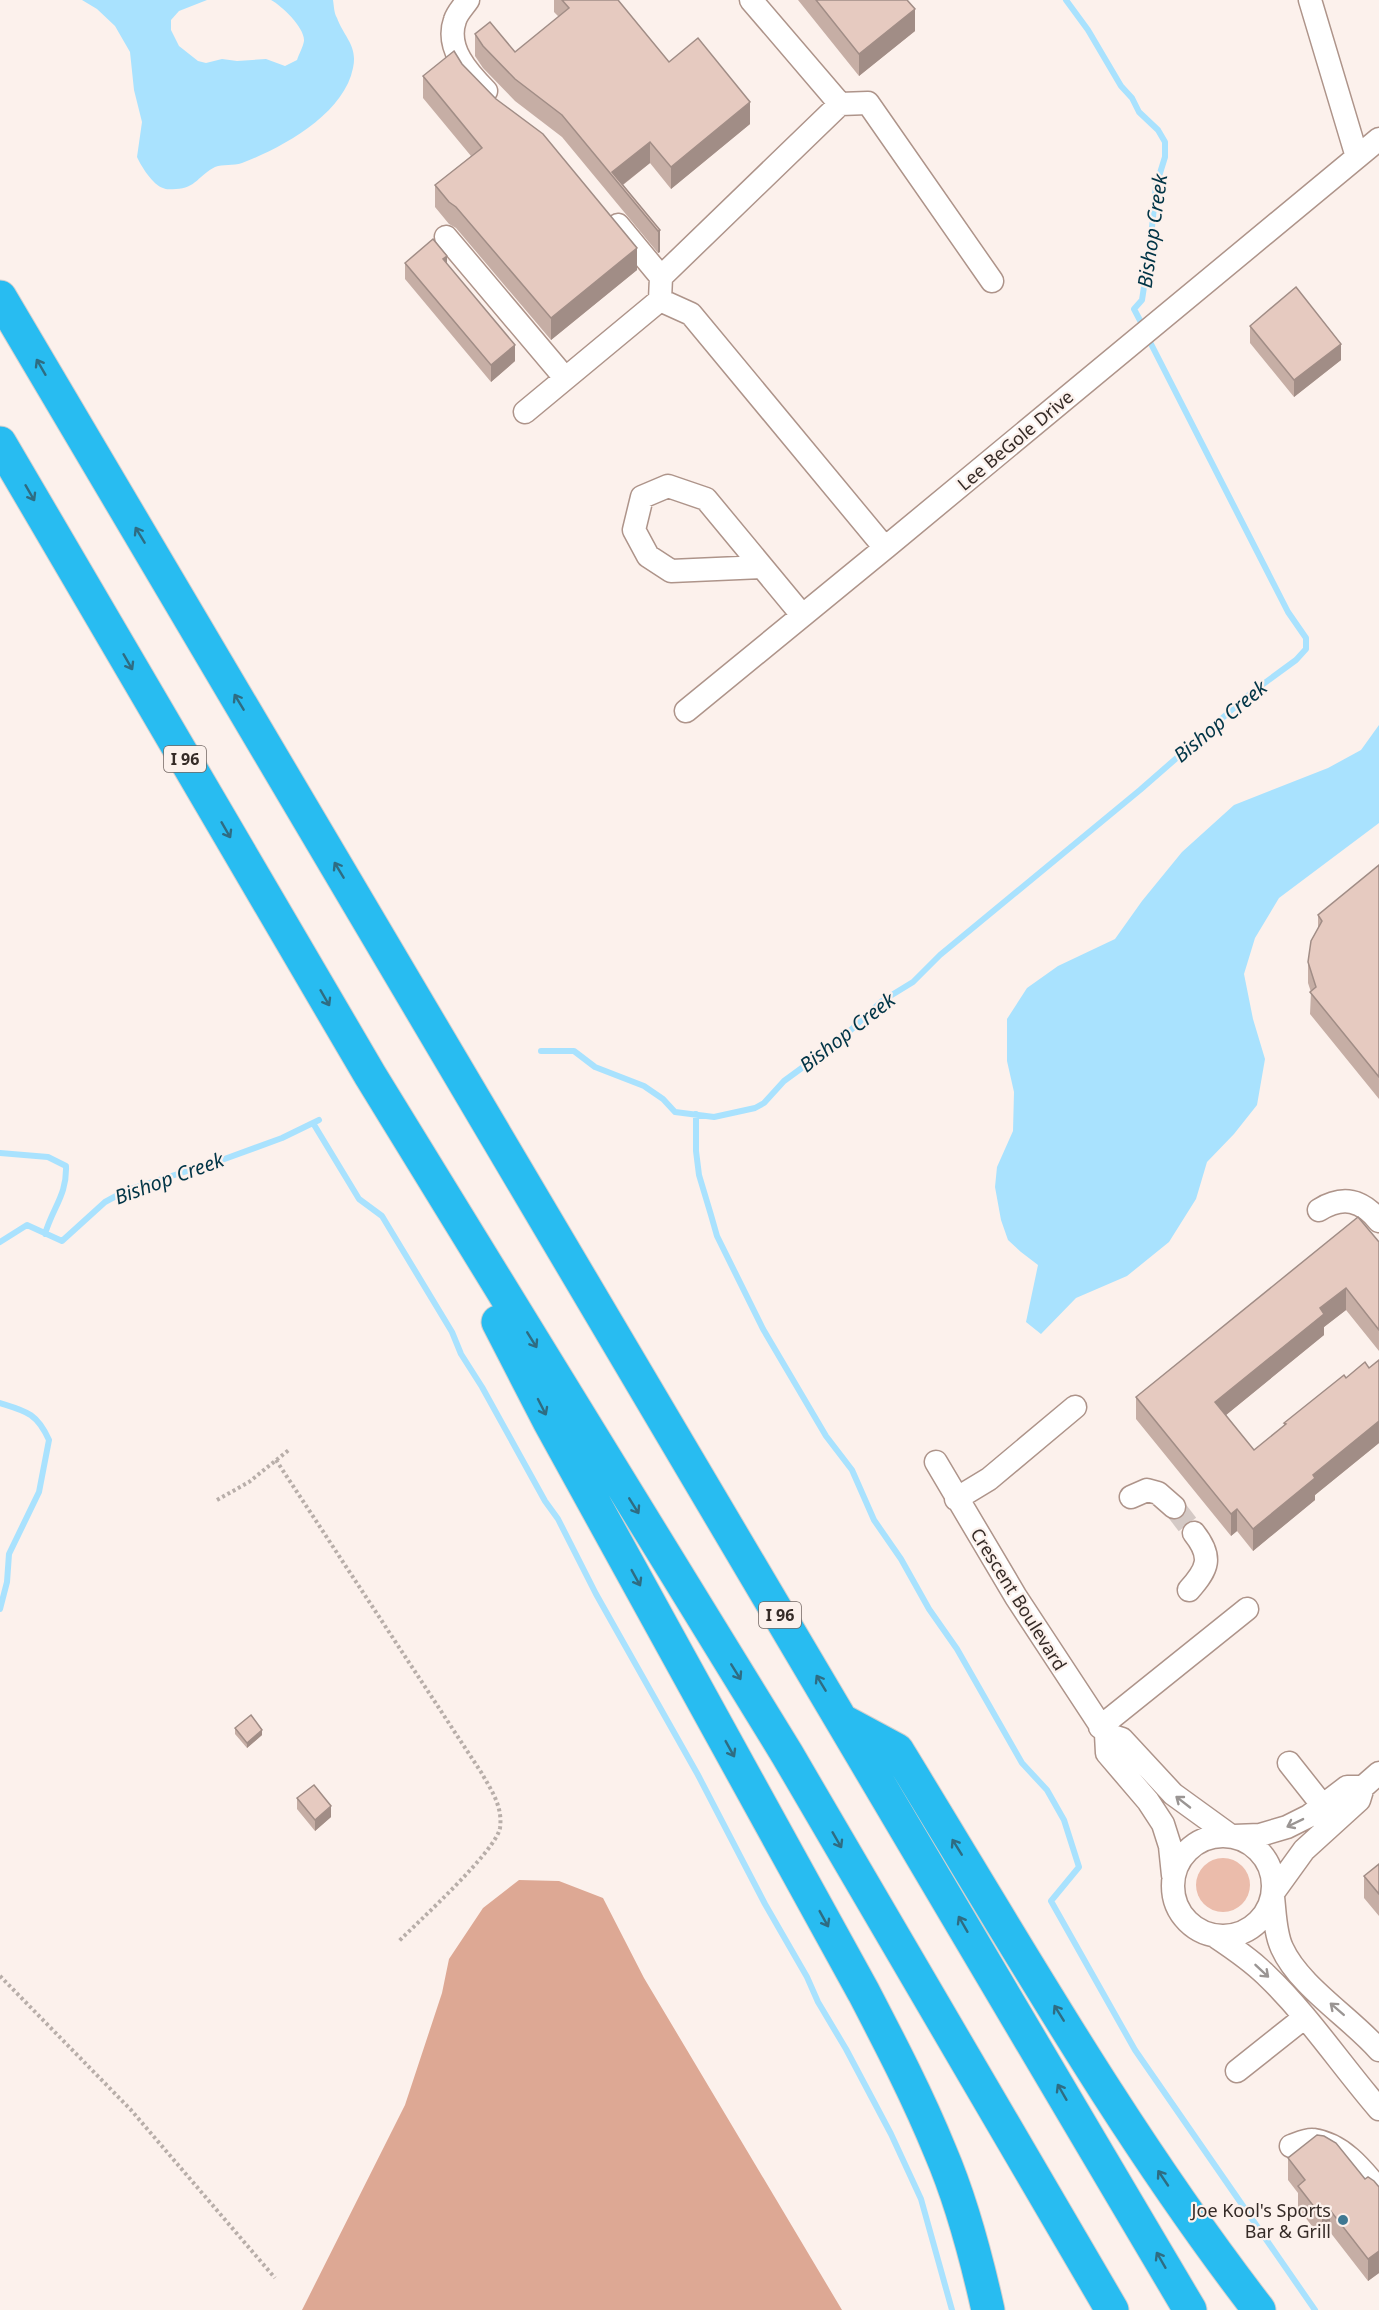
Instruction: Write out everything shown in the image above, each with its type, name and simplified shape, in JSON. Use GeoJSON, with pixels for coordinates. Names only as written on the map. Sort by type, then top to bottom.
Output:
{"type":"FeatureCollection","features":[{"type":"Feature","properties":{"kind":"highway","name":"I 96"},"geometry":{"type":"LineString","coordinates":[[0,297],[1190,2310]]}},
{"type":"Feature","properties":{"kind":"highway","name":"I 96"},"geometry":{"type":"LineString","coordinates":[[0,443],[370,1075],[787,1754],[1112,2310]]}},
{"type":"Feature","properties":{"kind":"highway"},"geometry":{"type":"LineString","coordinates":[[370,1075],[549,1421],[906,2073],[941,2153],[975,2254],[988,2310]]}},
{"type":"Feature","properties":{"kind":"highway"},"geometry":{"type":"LineString","coordinates":[[843,1721],[897,1750],[1122,2115],[1206,2241],[1259,2310]]}},
{"type":"Feature","properties":{"kind":"street"},"geometry":{"type":"LineString","coordinates":[[468,0],[455,20],[453,46],[472,76],[499,104]]}},
{"type":"Feature","properties":{"kind":"street"},"geometry":{"type":"LineString","coordinates":[[751,0],[840,104]]}},
{"type":"Feature","properties":{"kind":"street"},"geometry":{"type":"LineString","coordinates":[[1310,0],[1357,157]]}},
{"type":"Feature","properties":{"kind":"street"},"geometry":{"type":"LineString","coordinates":[[525,412],[565,378],[661,288],[840,104],[868,103],[992,281]]}},
{"type":"Feature","properties":{"kind":"street","name":"Lee BeGole Drive"},"geometry":{"type":"LineString","coordinates":[[686,711],[1379,139]]}},
{"type":"Feature","properties":{"kind":"street"},"geometry":{"type":"LineString","coordinates":[[603,207],[661,288],[691,314],[885,548]]}},
{"type":"Feature","properties":{"kind":"street"},"geometry":{"type":"LineString","coordinates":[[446,237],[565,378]]}},
{"type":"Feature","properties":{"kind":"street"},"geometry":{"type":"LineString","coordinates":[[762,567],[671,571],[648,556],[634,530],[642,497],[668,486],[706,499],[802,615]]}},
{"type":"Feature","properties":{"kind":"street"},"geometry":{"type":"LineString","coordinates":[[1319,1210],[1338,1201],[1350,1200],[1362,1204],[1379,1221]]}},
{"type":"Feature","properties":{"kind":"street"},"geometry":{"type":"LineString","coordinates":[[956,1499],[989,1479],[1075,1407]]}},
{"type":"Feature","properties":{"kind":"street","name":"Crescent Boulevard"},"geometry":{"type":"LineString","coordinates":[[936,1462],[1016,1597],[1103,1730],[1107,1753],[1148,1801],[1163,1824],[1170,1846],[1173,1875]]}},
{"type":"Feature","properties":{"kind":"street"},"geometry":{"type":"LineString","coordinates":[[1131,1497],[1147,1490],[1158,1493],[1174,1507]]}},
{"type":"Feature","properties":{"kind":"street"},"geometry":{"type":"LineString","coordinates":[[1189,1590],[1205,1570],[1207,1557],[1203,1545],[1194,1533]]}},
{"type":"Feature","properties":{"kind":"street"},"geometry":{"type":"LineString","coordinates":[[1103,1730],[1247,1609]]}},
{"type":"Feature","properties":{"kind":"street","name":"Crescent Boulevard"},"geometry":{"type":"LineString","coordinates":[[1103,1730],[1122,1739],[1173,1794],[1232,1836]]}},
{"type":"Feature","properties":{"kind":"street"},"geometry":{"type":"LineString","coordinates":[[1289,1763],[1323,1806]]}},
{"type":"Feature","properties":{"kind":"street"},"geometry":{"type":"LineString","coordinates":[[1371,1780],[1359,1800],[1304,1850],[1273,1895],[1268,1909],[1251,1928],[1228,1936],[1215,1936],[1202,1932],[1181,1915],[1172,1889],[1173,1875],[1188,1849],[1201,1840],[1215,1836],[1272,1833],[1299,1822],[1347,1787],[1371,1780]]}},
{"type":"Feature","properties":{"kind":"street"},"geometry":{"type":"LineString","coordinates":[[1232,1836],[1256,1848],[1264,1857],[1274,1881],[1273,1895],[1277,1933],[1287,1958],[1305,1979],[1379,2050]]}},
{"type":"Feature","properties":{"kind":"street"},"geometry":{"type":"LineString","coordinates":[[1215,1936],[1261,1970],[1305,2017],[1379,2109]]}},
{"type":"Feature","properties":{"kind":"street"},"geometry":{"type":"LineString","coordinates":[[1237,2071],[1305,2017]]}},
{"type":"Feature","properties":{"kind":"street"},"geometry":{"type":"LineString","coordinates":[[1291,2146],[1312,2139],[1337,2148],[1359,2165],[1379,2190]]}},
{"type":"Feature","properties":{"kind":"path"},"geometry":{"type":"LineString","coordinates":[[217,1500],[249,1482],[290,1449]]}},
{"type":"Feature","properties":{"kind":"path"},"geometry":{"type":"LineString","coordinates":[[276,1460],[499,1803],[500,1829],[476,1864],[398,1942]]}},
{"type":"Feature","properties":{"kind":"path"},"geometry":{"type":"LineString","coordinates":[[0,1976],[131,2110],[275,2278]]}},
{"type":"Feature","properties":{"kind":"shaded area"},"geometry":{"type":"Polygon","coordinates":[[[1223,1858],[1233,1860],[1242,1866],[1248,1875],[1250,1885],[1248,1895],[1242,1904],[1233,1910],[1223,1912],[1213,1910],[1204,1904],[1198,1895],[1196,1885],[1198,1875],[1204,1866],[1213,1860],[1223,1858]]]}},
{"type":"Feature","properties":{"kind":"shaded area"},"geometry":{"type":"Polygon","coordinates":[[[519,1880],[559,1881],[603,1898],[644,1978],[842,2310],[302,2310],[405,2105],[442,1993],[449,1959],[483,1908],[519,1880]]]}},
{"type":"Feature","properties":{"kind":"water"},"geometry":{"type":"Polygon","coordinates":[[[82,0],[207,0],[179,11],[171,20],[171,30],[179,46],[198,61],[206,63],[222,59],[237,61],[266,59],[285,66],[297,60],[304,41],[303,36],[292,18],[271,0],[333,0],[336,16],[354,54],[353,68],[347,85],[337,100],[309,127],[292,138],[242,163],[215,167],[188,187],[166,189],[151,179],[137,157],[142,122],[134,90],[130,52],[115,26],[97,9],[82,0]]]}},
{"type":"Feature","properties":{"kind":"water"},"geometry":{"type":"Polygon","coordinates":[[[1379,725],[1379,823],[1279,898],[1255,938],[1244,974],[1253,1019],[1265,1059],[1257,1105],[1234,1134],[1207,1162],[1196,1199],[1169,1242],[1127,1276],[1076,1298],[1041,1334],[1026,1322],[1038,1265],[1008,1240],[1001,1220],[995,1187],[997,1167],[1013,1131],[1014,1092],[1007,1061],[1007,1019],[1027,988],[1058,966],[1115,939],[1182,852],[1234,805],[1328,768],[1361,750],[1379,725]]]}},
{"type":"Feature","properties":{"kind":"building"},"geometry":{"type":"Polygon","coordinates":[[[562,0],[618,0],[669,62],[698,38],[750,102],[671,167],[650,142],[612,172],[660,230],[658,231],[562,115],[515,79],[483,46],[475,34],[490,22],[515,52],[569,8],[562,0]]]}},
{"type":"Feature","properties":{"kind":"building"},"geometry":{"type":"Polygon","coordinates":[[[816,0],[907,0],[915,9],[859,54],[816,0]]]}},
{"type":"Feature","properties":{"kind":"building"},"geometry":{"type":"Polygon","coordinates":[[[454,51],[462,64],[496,99],[543,134],[637,248],[551,318],[435,185],[482,148],[423,76],[454,51]]]}},
{"type":"Feature","properties":{"kind":"building"},"geometry":{"type":"Polygon","coordinates":[[[433,239],[447,256],[443,259],[515,345],[491,365],[405,263],[433,239]]]}},
{"type":"Feature","properties":{"kind":"building"},"geometry":{"type":"Polygon","coordinates":[[[1296,287],[1341,344],[1294,380],[1250,326],[1296,287]]]}},
{"type":"Feature","properties":{"kind":"building"},"geometry":{"type":"Polygon","coordinates":[[[1379,865],[1379,1077],[1310,992],[1316,987],[1308,962],[1311,941],[1322,921],[1318,915],[1379,865]]]}},
{"type":"Feature","properties":{"kind":"building"},"geometry":{"type":"Polygon","coordinates":[[[1358,1217],[1379,1242],[1379,1330],[1346,1288],[1320,1308],[1324,1314],[1215,1402],[1254,1450],[1344,1375],[1346,1378],[1365,1362],[1369,1368],[1379,1360],[1379,1421],[1313,1475],[1315,1478],[1253,1529],[1237,1509],[1231,1514],[1136,1397],[1358,1217]]]}},
{"type":"Feature","properties":{"kind":"building"},"geometry":{"type":"Polygon","coordinates":[[[251,1715],[262,1730],[247,1743],[235,1728],[251,1715]]]}},
{"type":"Feature","properties":{"kind":"building"},"geometry":{"type":"Polygon","coordinates":[[[314,1785],[331,1806],[315,1820],[297,1798],[314,1785]]]}},
{"type":"Feature","properties":{"kind":"building"},"geometry":{"type":"Polygon","coordinates":[[[1379,1864],[1379,1894],[1364,1876],[1379,1864]]]}},
{"type":"Feature","properties":{"kind":"building","name":"Joe Kool's Sports Bar & Grill"},"geometry":{"type":"Polygon","coordinates":[[[1317,2135],[1336,2143],[1365,2179],[1368,2177],[1379,2187],[1379,2251],[1368,2259],[1330,2210],[1322,2217],[1298,2186],[1305,2180],[1288,2158],[1317,2135]]]}},
{"type":"Feature","properties":{"kind":"waterway","name":"Bishop Creek"},"geometry":{"type":"LineString","coordinates":[[1066,0],[1088,30],[1139,112],[1158,130],[1165,142],[1165,157],[1156,186],[1142,300],[1134,309],[1144,328]]}},
{"type":"Feature","properties":{"kind":"waterway","name":"Bishop Creek"},"geometry":{"type":"LineString","coordinates":[[541,1051],[574,1051],[595,1067],[644,1086],[663,1099],[675,1112],[714,1117],[755,1108],[764,1103],[784,1081],[840,1040],[882,1001],[913,982],[940,955],[1140,790],[1251,693],[1296,660],[1306,649],[1306,638],[1288,612],[1148,338]]}},
{"type":"Feature","properties":{"kind":"waterway"},"geometry":{"type":"LineString","coordinates":[[696,1114],[696,1151],[699,1175],[717,1236],[763,1329],[826,1436],[852,1470],[874,1520],[901,1559],[929,1609],[957,1649],[1022,1763],[1047,1790],[1064,1820],[1079,1867],[1051,1901],[1135,2050],[1315,2310]]}},
{"type":"Feature","properties":{"kind":"waterway","name":"Bishop Creek"},"geometry":{"type":"LineString","coordinates":[[0,1242],[27,1225],[62,1241],[105,1202],[127,1190],[219,1161],[282,1138],[319,1120]]}},
{"type":"Feature","properties":{"kind":"waterway"},"geometry":{"type":"LineString","coordinates":[[313,1123],[359,1199],[382,1216],[452,1332],[461,1354],[482,1387],[545,1501],[558,1519],[596,1594],[698,1775],[765,1904],[846,2049],[891,2134],[921,2199],[952,2310]]}},
{"type":"Feature","properties":{"kind":"waterway"},"geometry":{"type":"LineString","coordinates":[[0,1153],[48,1157],[66,1166],[62,1193],[45,1234]]}},
{"type":"Feature","properties":{"kind":"waterway"},"geometry":{"type":"LineString","coordinates":[[0,1403],[30,1414],[40,1424],[49,1440],[39,1492],[9,1554],[7,1582],[0,1609]]}},
{"type":"Feature","properties":{"kind":"tunnel"},"geometry":{"type":"LineString","coordinates":[[1174,1507],[1194,1533]]}},
{"type":"Feature","properties":{"kind":"place","name":"Joe Kool's Sports Bar & Grill"},"geometry":{"type":"Point","coordinates":[1343,2220]}}]}
